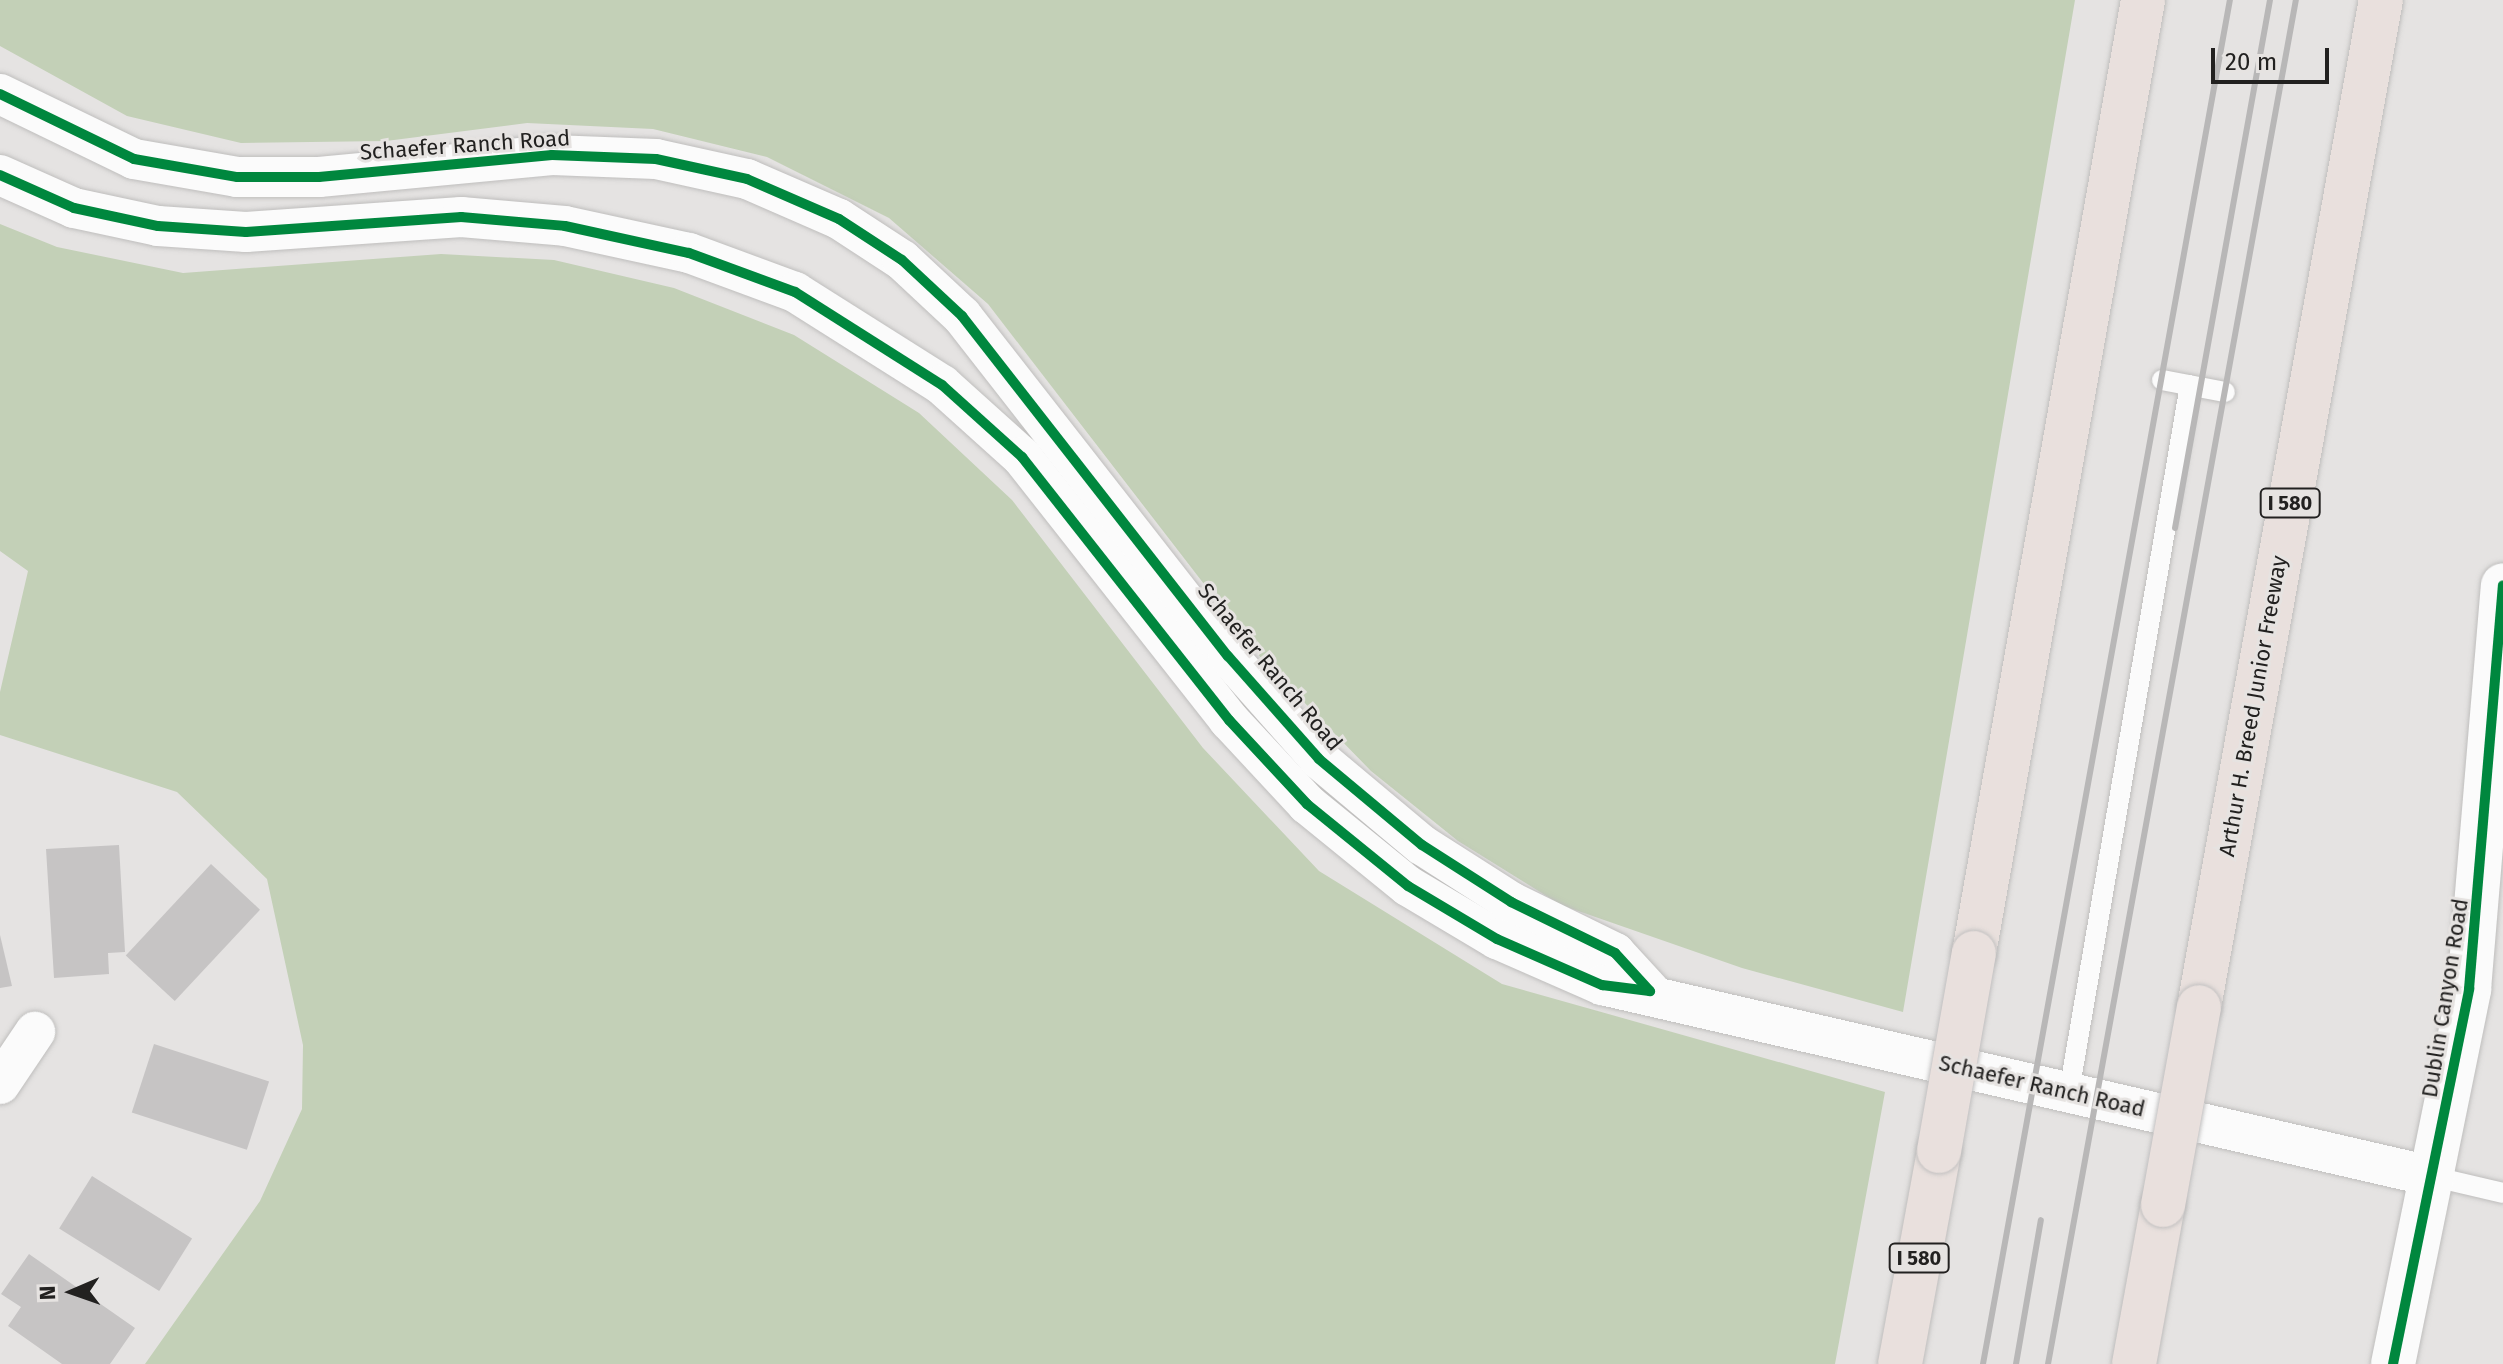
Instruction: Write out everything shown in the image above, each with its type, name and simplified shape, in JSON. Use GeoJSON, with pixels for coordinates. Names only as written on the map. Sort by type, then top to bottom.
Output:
{"type":"FeatureCollection","features":[{"type":"Feature","properties":{"kind":"highway","name":"I 580"},"geometry":{"type":"LineString","coordinates":[[1900,1364],[2143,0]]}},
{"type":"Feature","properties":{"kind":"highway","name":"Arthur H. Breed Junior Freeway"},"geometry":{"type":"LineString","coordinates":[[2134,1364],[2381,0]]}},
{"type":"Feature","properties":{"kind":"main road","name":"Dublin Canyon Road"},"geometry":{"type":"LineString","coordinates":[[2393,1364],[2435,1177],[2477,932],[2503,585]]}},
{"type":"Feature","properties":{"kind":"street","name":"Schaefer Ranch Road"},"geometry":{"type":"LineString","coordinates":[[0,94],[134,159],[237,177],[319,177],[552,155],[656,159],[747,179],[839,219],[902,260],[962,316],[1228,656],[1319,759],[1422,845],[1511,902],[1615,953],[1650,991]]}},
{"type":"Feature","properties":{"kind":"street","name":"Schaefer Ranch Road"},"geometry":{"type":"LineString","coordinates":[[0,175],[74,208],[158,226],[246,232],[461,217],[565,226],[689,253],[795,292],[942,385],[1022,457],[1229,720],[1318,813],[1408,886],[1497,939],[1602,985],[1650,991],[2435,1177]]}},
{"type":"Feature","properties":{"kind":"street"},"geometry":{"type":"LineString","coordinates":[[0,1084],[35,1032]]}},
{"type":"Feature","properties":{"kind":"lane"},"geometry":{"type":"LineString","coordinates":[[2162,380],[2225,392]]}},
{"type":"Feature","properties":{"kind":"lane"},"geometry":{"type":"LineString","coordinates":[[2069,1092],[2190,385]]}},
{"type":"Feature","properties":{"kind":"lane"},"geometry":{"type":"LineString","coordinates":[[2435,1177],[2503,1193]]}},
{"type":"Feature","properties":{"kind":"green space"},"geometry":{"type":"Polygon","coordinates":[[[0,0],[2075,0],[1903,1012],[1742,968],[1561,905],[1458,841],[1371,771],[1261,658],[988,304],[889,218],[767,157],[653,129],[527,123],[386,141],[241,143],[127,116],[0,46],[0,0]]]}},
{"type":"Feature","properties":{"kind":"green space"},"geometry":{"type":"Polygon","coordinates":[[[0,224],[57,247],[183,273],[441,254],[554,260],[674,288],[794,335],[919,413],[1012,500],[1203,748],[1319,871],[1502,984],[1885,1092],[1835,1364],[145,1364],[260,1201],[302,1109],[303,1045],[267,879],[177,792],[0,735],[0,692],[28,571],[0,551],[0,224]]]}},
{"type":"Feature","properties":{"kind":"building"},"geometry":{"type":"Polygon","coordinates":[[[119,845],[125,952],[108,953],[109,974],[54,978],[46,849],[119,845]]]}},
{"type":"Feature","properties":{"kind":"building"},"geometry":{"type":"Polygon","coordinates":[[[211,864],[260,910],[175,1001],[126,955],[211,864]]]}},
{"type":"Feature","properties":{"kind":"building"},"geometry":{"type":"Polygon","coordinates":[[[0,935],[12,986],[0,988],[0,935]]]}},
{"type":"Feature","properties":{"kind":"building"},"geometry":{"type":"Polygon","coordinates":[[[154,1044],[269,1081],[247,1150],[132,1112],[154,1044]]]}},
{"type":"Feature","properties":{"kind":"building"},"geometry":{"type":"Polygon","coordinates":[[[92,1176],[192,1239],[159,1291],[59,1229],[92,1176]]]}},
{"type":"Feature","properties":{"kind":"building"},"geometry":{"type":"Polygon","coordinates":[[[29,1254],[135,1328],[110,1364],[62,1364],[8,1326],[21,1307],[1,1294],[29,1254]]]}},
{"type":"Feature","properties":{"kind":"railway"},"geometry":{"type":"LineString","coordinates":[[1983,1364],[2230,0]]}},
{"type":"Feature","properties":{"kind":"railway"},"geometry":{"type":"LineString","coordinates":[[2175,528],[2270,0]]}},
{"type":"Feature","properties":{"kind":"railway"},"geometry":{"type":"LineString","coordinates":[[2048,1364],[2296,0]]}},
{"type":"Feature","properties":{"kind":"railway"},"geometry":{"type":"LineString","coordinates":[[2016,1364],[2041,1220]]}},
{"type":"Feature","properties":{"kind":"cycle path"},"geometry":{"type":"LineString","coordinates":[[0,94],[134,159],[237,177],[319,177],[552,155],[656,159],[747,179],[839,219],[902,260],[962,316],[1228,656],[1319,759],[1422,845],[1511,902],[1615,953],[1650,991]]}},
{"type":"Feature","properties":{"kind":"cycle path"},"geometry":{"type":"LineString","coordinates":[[0,175],[74,208],[158,226],[246,232],[461,217],[565,226],[689,253],[795,292],[942,385],[1022,457],[1229,720],[1307,804],[1408,886],[1497,939],[1602,985],[1650,991]]}},
{"type":"Feature","properties":{"kind":"cycle path"},"geometry":{"type":"LineString","coordinates":[[2393,1364],[2469,989],[2503,585]]}}]}
